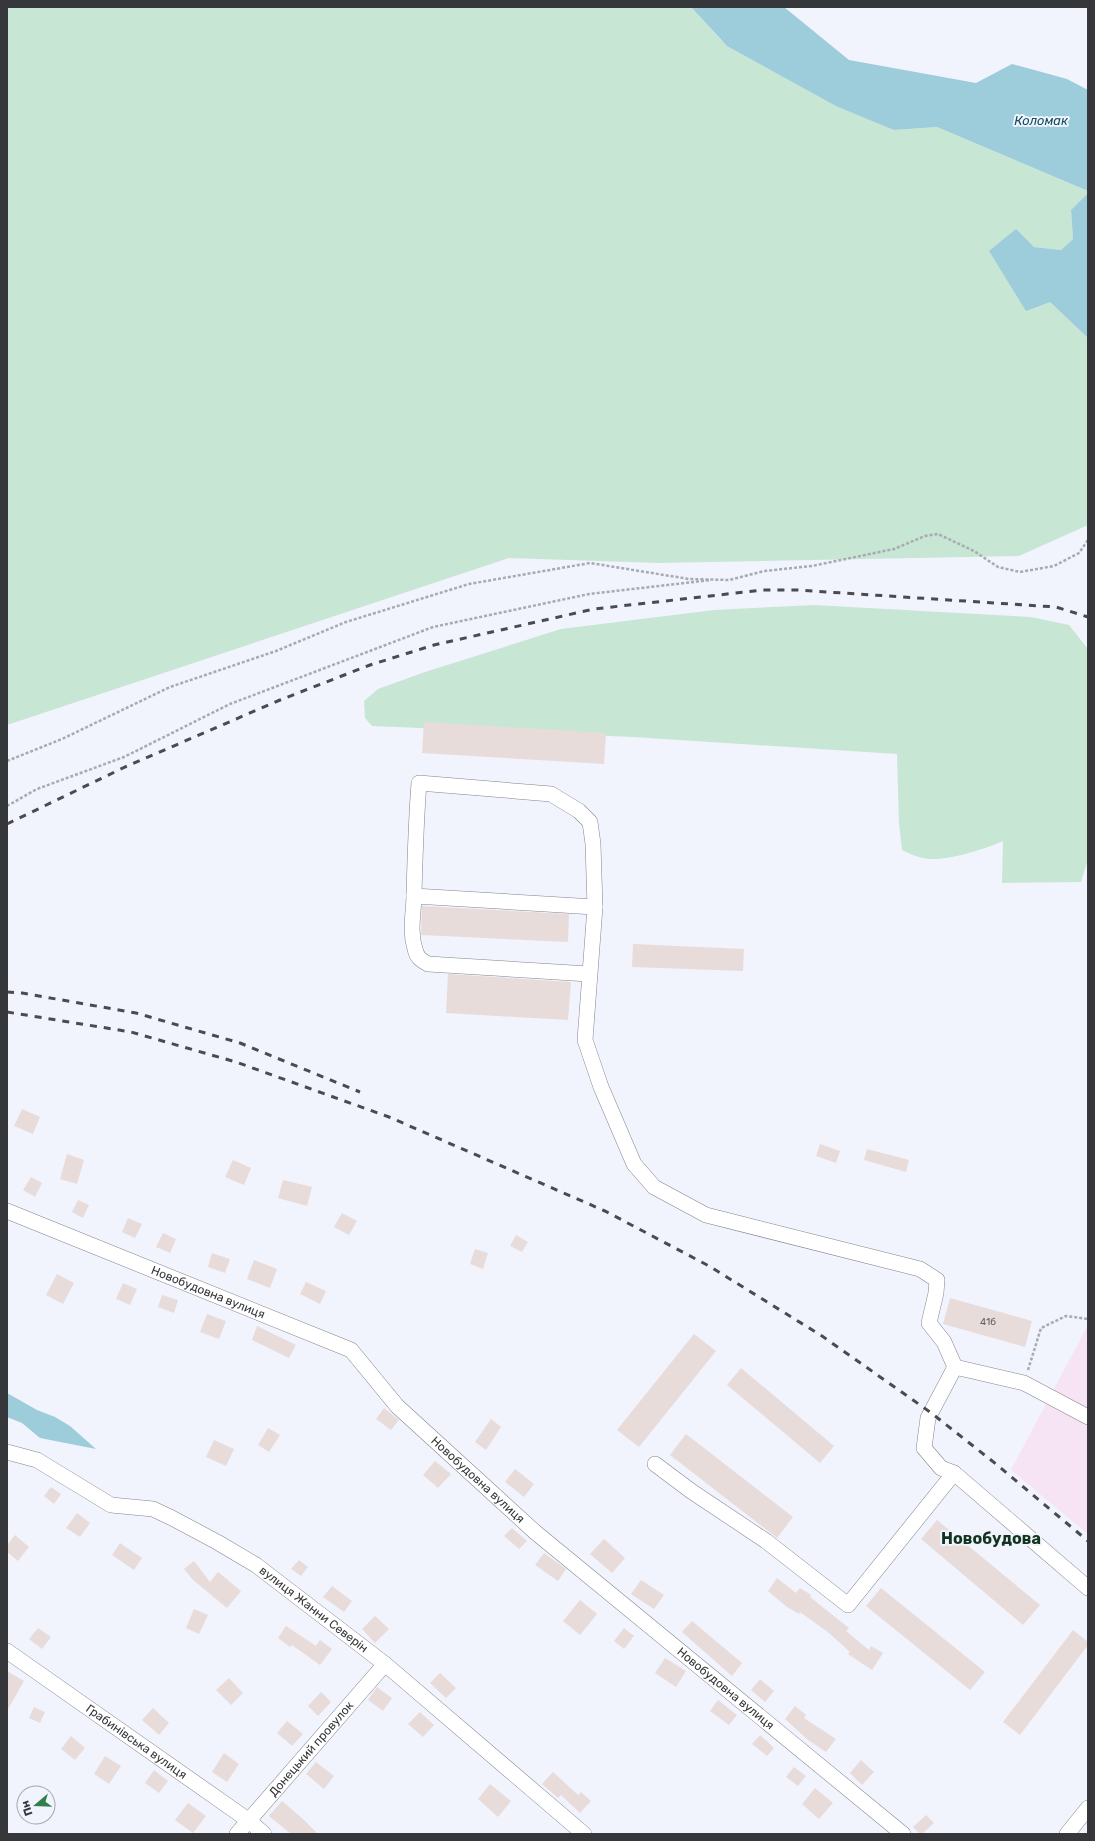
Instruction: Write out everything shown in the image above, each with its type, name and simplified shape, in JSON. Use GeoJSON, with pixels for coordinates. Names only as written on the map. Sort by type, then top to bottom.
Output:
{"type":"FeatureCollection","features":[{"type":"Feature","properties":{"kind":"street"},"geometry":{"type":"LineString","coordinates":[[589,974],[428,964],[419,959],[415,949],[411,925],[414,896],[415,837],[419,783],[551,794],[579,811],[590,822],[593,844],[595,907],[585,1040],[601,1087],[634,1164],[654,1187],[706,1215],[920,1269],[937,1280],[936,1293],[929,1323],[944,1342],[955,1367]]}},
{"type":"Feature","properties":{"kind":"street"},"geometry":{"type":"LineString","coordinates":[[414,896],[595,907]]}},
{"type":"Feature","properties":{"kind":"street","name":"Новобудовна вулиця"},"geometry":{"type":"LineString","coordinates":[[7,1211],[351,1350],[397,1406],[535,1532],[903,1834]]}},
{"type":"Feature","properties":{"kind":"street"},"geometry":{"type":"LineString","coordinates":[[955,1367],[1024,1383],[1088,1417]]}},
{"type":"Feature","properties":{"kind":"street"},"geometry":{"type":"LineString","coordinates":[[955,1367],[928,1418],[924,1448],[1088,1588]]}},
{"type":"Feature","properties":{"kind":"street","name":"вулиця Жанни Северін"},"geometry":{"type":"LineString","coordinates":[[7,1452],[37,1460],[111,1505],[153,1509],[217,1542],[256,1565],[385,1664],[584,1834]]}},
{"type":"Feature","properties":{"kind":"street"},"geometry":{"type":"LineString","coordinates":[[655,1464],[691,1491],[766,1541],[848,1605],[948,1470]]}},
{"type":"Feature","properties":{"kind":"street","name":"Грабинівська вулиця"},"geometry":{"type":"LineString","coordinates":[[7,1651],[248,1820],[264,1834]]}},
{"type":"Feature","properties":{"kind":"street","name":"Донецький провулок"},"geometry":{"type":"LineString","coordinates":[[237,1834],[385,1664]]}},
{"type":"Feature","properties":{"kind":"street"},"geometry":{"type":"LineString","coordinates":[[1070,1833],[1088,1808]]}},
{"type":"Feature","properties":{"kind":"path"},"geometry":{"type":"LineString","coordinates":[[7,761],[62,739],[170,687],[276,651],[346,622],[469,584],[590,563],[689,579],[733,579],[764,571],[812,566],[894,549],[925,536],[938,534],[974,551],[998,567],[1020,572],[1054,566],[1079,553],[1088,540]]}},
{"type":"Feature","properties":{"kind":"path"},"geometry":{"type":"LineString","coordinates":[[7,806],[37,789],[124,757],[230,704],[433,627],[589,594],[725,579]]}},
{"type":"Feature","properties":{"kind":"path"},"geometry":{"type":"LineString","coordinates":[[1024,1383],[1041,1328],[1066,1316],[1088,1320]]}},
{"type":"Feature","properties":{"kind":"shaded area"},"geometry":{"type":"Polygon","coordinates":[[[1088,1325],[1088,1534],[1011,1470],[1088,1325]]]}},
{"type":"Feature","properties":{"kind":"green space"},"geometry":{"type":"Polygon","coordinates":[[[7,7],[691,7],[721,40],[894,130],[937,127],[1088,191],[1088,193],[1071,210],[1073,239],[1061,250],[1034,247],[1050,302],[1088,338],[1088,525],[1019,556],[658,563],[509,558],[7,725],[7,7]]]}},
{"type":"Feature","properties":{"kind":"green space"},"geometry":{"type":"Polygon","coordinates":[[[814,605],[1031,617],[1069,625],[1088,649],[1088,859],[1081,882],[1002,883],[1003,841],[986,848],[941,859],[920,857],[902,850],[899,823],[897,754],[633,737],[372,726],[365,718],[364,701],[378,689],[425,672],[561,629],[714,610],[814,605]]]}},
{"type":"Feature","properties":{"kind":"water","name":"Коломак"},"geometry":{"type":"Polygon","coordinates":[[[691,7],[784,7],[849,60],[976,83],[1012,64],[1067,79],[1088,90],[1088,191],[937,127],[894,130],[836,106],[727,46],[691,7]]]}},
{"type":"Feature","properties":{"kind":"water"},"geometry":{"type":"Polygon","coordinates":[[[1088,193],[1088,338],[1050,302],[1026,311],[989,251],[1016,229],[1034,247],[1061,250],[1073,239],[1071,210],[1088,193]]]}},
{"type":"Feature","properties":{"kind":"water"},"geometry":{"type":"Polygon","coordinates":[[[7,1393],[70,1426],[96,1449],[40,1438],[22,1423],[7,1417],[7,1393]]]}},
{"type":"Feature","properties":{"kind":"building"},"geometry":{"type":"Polygon","coordinates":[[[424,722],[606,733],[604,764],[422,753],[424,722]]]}},
{"type":"Feature","properties":{"kind":"building"},"geometry":{"type":"Polygon","coordinates":[[[422,906],[569,914],[568,942],[421,935],[422,906]]]}},
{"type":"Feature","properties":{"kind":"building"},"geometry":{"type":"Polygon","coordinates":[[[633,944],[744,949],[743,971],[632,967],[633,944]]]}},
{"type":"Feature","properties":{"kind":"building"},"geometry":{"type":"Polygon","coordinates":[[[448,974],[571,982],[568,1020],[446,1013],[448,974]]]}},
{"type":"Feature","properties":{"kind":"building"},"geometry":{"type":"Polygon","coordinates":[[[22,1109],[40,1117],[33,1134],[14,1126],[22,1109]]]}},
{"type":"Feature","properties":{"kind":"building"},"geometry":{"type":"Polygon","coordinates":[[[820,1144],[840,1151],[836,1163],[816,1156],[820,1144]]]}},
{"type":"Feature","properties":{"kind":"building"},"geometry":{"type":"Polygon","coordinates":[[[867,1149],[909,1160],[906,1172],[864,1160],[867,1149]]]}},
{"type":"Feature","properties":{"kind":"building"},"geometry":{"type":"Polygon","coordinates":[[[67,1154],[84,1160],[77,1184],[60,1179],[67,1154]]]}},
{"type":"Feature","properties":{"kind":"building"},"geometry":{"type":"Polygon","coordinates":[[[233,1160],[251,1168],[244,1185],[225,1177],[233,1160]]]}},
{"type":"Feature","properties":{"kind":"building"},"geometry":{"type":"Polygon","coordinates":[[[31,1177],[42,1183],[35,1197],[23,1190],[31,1177]]]}},
{"type":"Feature","properties":{"kind":"building"},"geometry":{"type":"Polygon","coordinates":[[[283,1180],[312,1187],[307,1206],[278,1198],[283,1180]]]}},
{"type":"Feature","properties":{"kind":"building"},"geometry":{"type":"Polygon","coordinates":[[[78,1200],[89,1205],[83,1218],[72,1212],[78,1200]]]}},
{"type":"Feature","properties":{"kind":"building"},"geometry":{"type":"Polygon","coordinates":[[[342,1213],[357,1221],[349,1235],[334,1227],[342,1213]]]}},
{"type":"Feature","properties":{"kind":"building"},"geometry":{"type":"Polygon","coordinates":[[[128,1218],[142,1224],[135,1238],[122,1232],[128,1218]]]}},
{"type":"Feature","properties":{"kind":"building"},"geometry":{"type":"Polygon","coordinates":[[[163,1233],[176,1239],[170,1253],[156,1247],[163,1233]]]}},
{"type":"Feature","properties":{"kind":"building"},"geometry":{"type":"Polygon","coordinates":[[[516,1235],[528,1242],[522,1252],[510,1246],[516,1235]]]}},
{"type":"Feature","properties":{"kind":"building"},"geometry":{"type":"Polygon","coordinates":[[[475,1249],[488,1253],[483,1269],[470,1264],[475,1249]]]}},
{"type":"Feature","properties":{"kind":"building"},"geometry":{"type":"Polygon","coordinates":[[[212,1253],[230,1259],[225,1273],[208,1267],[212,1253]]]}},
{"type":"Feature","properties":{"kind":"building"},"geometry":{"type":"Polygon","coordinates":[[[254,1260],[277,1269],[270,1288],[247,1279],[254,1260]]]}},
{"type":"Feature","properties":{"kind":"building"},"geometry":{"type":"Polygon","coordinates":[[[57,1274],[74,1283],[63,1304],[46,1295],[57,1274]]]}},
{"type":"Feature","properties":{"kind":"building"},"geometry":{"type":"Polygon","coordinates":[[[306,1282],[326,1291],[320,1304],[300,1294],[306,1282]]]}},
{"type":"Feature","properties":{"kind":"building"},"geometry":{"type":"Polygon","coordinates":[[[123,1283],[137,1289],[130,1305],[116,1299],[123,1283]]]}},
{"type":"Feature","properties":{"kind":"building"},"geometry":{"type":"Polygon","coordinates":[[[162,1295],[178,1300],[174,1313],[158,1307],[162,1295]]]}},
{"type":"Feature","properties":{"kind":"building"},"geometry":{"type":"Polygon","coordinates":[[[950,1298],[1032,1321],[1025,1347],[943,1324],[950,1298]]]}},
{"type":"Feature","properties":{"kind":"building"},"geometry":{"type":"Polygon","coordinates":[[[207,1314],[226,1321],[219,1339],[200,1332],[207,1314]]]}},
{"type":"Feature","properties":{"kind":"building"},"geometry":{"type":"Polygon","coordinates":[[[257,1326],[296,1345],[289,1358],[252,1340],[257,1326]]]}},
{"type":"Feature","properties":{"kind":"building"},"geometry":{"type":"Polygon","coordinates":[[[694,1334],[716,1351],[639,1447],[617,1430],[694,1334]]]}},
{"type":"Feature","properties":{"kind":"building"},"geometry":{"type":"Polygon","coordinates":[[[741,1368],[834,1446],[820,1463],[727,1385],[741,1368]]]}},
{"type":"Feature","properties":{"kind":"building"},"geometry":{"type":"Polygon","coordinates":[[[384,1408],[399,1420],[391,1430],[376,1419],[384,1408]]]}},
{"type":"Feature","properties":{"kind":"building"},"geometry":{"type":"Polygon","coordinates":[[[491,1419],[501,1427],[486,1450],[475,1442],[491,1419]]]}},
{"type":"Feature","properties":{"kind":"building"},"geometry":{"type":"Polygon","coordinates":[[[268,1428],[280,1435],[269,1452],[258,1445],[268,1428]]]}},
{"type":"Feature","properties":{"kind":"building"},"geometry":{"type":"Polygon","coordinates":[[[686,1434],[793,1517],[777,1538],[670,1455],[686,1434]]]}},
{"type":"Feature","properties":{"kind":"building"},"geometry":{"type":"Polygon","coordinates":[[[214,1440],[234,1449],[226,1466],[206,1457],[214,1440]]]}},
{"type":"Feature","properties":{"kind":"building"},"geometry":{"type":"Polygon","coordinates":[[[435,1461],[451,1474],[438,1488],[423,1475],[435,1461]]]}},
{"type":"Feature","properties":{"kind":"building"},"geometry":{"type":"Polygon","coordinates":[[[515,1469],[534,1484],[524,1497],[505,1482],[515,1469]]]}},
{"type":"Feature","properties":{"kind":"building"},"geometry":{"type":"Polygon","coordinates":[[[51,1487],[61,1494],[54,1504],[44,1496],[51,1487]]]}},
{"type":"Feature","properties":{"kind":"building"},"geometry":{"type":"Polygon","coordinates":[[[77,1513],[90,1523],[80,1537],[66,1528],[77,1513]]]}},
{"type":"Feature","properties":{"kind":"building"},"geometry":{"type":"Polygon","coordinates":[[[937,1520],[1040,1605],[1023,1625],[921,1539],[937,1520]]]}},
{"type":"Feature","properties":{"kind":"building"},"geometry":{"type":"Polygon","coordinates":[[[512,1528],[527,1541],[519,1549],[504,1536],[512,1528]]]}},
{"type":"Feature","properties":{"kind":"building"},"geometry":{"type":"Polygon","coordinates":[[[15,1535],[29,1547],[18,1561],[7,1552],[7,1545],[15,1535]]]}},
{"type":"Feature","properties":{"kind":"building"},"geometry":{"type":"Polygon","coordinates":[[[604,1539],[625,1558],[612,1573],[590,1554],[604,1539]]]}},
{"type":"Feature","properties":{"kind":"building"},"geometry":{"type":"Polygon","coordinates":[[[120,1543],[142,1558],[134,1570],[112,1555],[120,1543]]]}},
{"type":"Feature","properties":{"kind":"building"},"geometry":{"type":"Polygon","coordinates":[[[544,1553],[566,1569],[558,1581],[535,1565],[544,1553]]]}},
{"type":"Feature","properties":{"kind":"building"},"geometry":{"type":"Polygon","coordinates":[[[299,1560],[308,1567],[301,1576],[291,1569],[299,1560]]]}},
{"type":"Feature","properties":{"kind":"building"},"geometry":{"type":"Polygon","coordinates":[[[194,1561],[210,1582],[218,1572],[241,1591],[227,1608],[193,1580],[184,1569],[194,1561]]]}},
{"type":"Feature","properties":{"kind":"building"},"geometry":{"type":"Polygon","coordinates":[[[777,1578],[796,1593],[800,1588],[811,1595],[810,1597],[849,1628],[846,1631],[869,1650],[871,1646],[883,1653],[872,1670],[848,1654],[850,1652],[829,1633],[800,1612],[799,1614],[787,1607],[768,1591],[777,1578]]]}},
{"type":"Feature","properties":{"kind":"building"},"geometry":{"type":"Polygon","coordinates":[[[641,1580],[664,1595],[654,1609],[631,1594],[641,1580]]]}},
{"type":"Feature","properties":{"kind":"building"},"geometry":{"type":"Polygon","coordinates":[[[332,1586],[352,1601],[344,1612],[323,1597],[332,1586]]]}},
{"type":"Feature","properties":{"kind":"building"},"geometry":{"type":"Polygon","coordinates":[[[881,1588],[985,1672],[970,1690],[866,1606],[881,1588]]]}},
{"type":"Feature","properties":{"kind":"building"},"geometry":{"type":"Polygon","coordinates":[[[580,1600],[597,1614],[580,1635],[563,1621],[580,1600]]]}},
{"type":"Feature","properties":{"kind":"building"},"geometry":{"type":"Polygon","coordinates":[[[194,1609],[208,1615],[199,1634],[186,1628],[194,1609]]]}},
{"type":"Feature","properties":{"kind":"building"},"geometry":{"type":"Polygon","coordinates":[[[375,1616],[389,1629],[375,1643],[362,1629],[375,1616]]]}},
{"type":"Feature","properties":{"kind":"building"},"geometry":{"type":"Polygon","coordinates":[[[692,1621],[742,1663],[732,1676],[682,1632],[692,1621]]]}},
{"type":"Feature","properties":{"kind":"building"},"geometry":{"type":"Polygon","coordinates":[[[286,1626],[316,1646],[320,1640],[332,1649],[320,1665],[292,1645],[290,1647],[278,1638],[286,1626]]]}},
{"type":"Feature","properties":{"kind":"building"},"geometry":{"type":"Polygon","coordinates":[[[38,1628],[51,1637],[42,1649],[29,1639],[38,1628]]]}},
{"type":"Feature","properties":{"kind":"building"},"geometry":{"type":"Polygon","coordinates":[[[624,1628],[634,1636],[624,1649],[614,1641],[624,1628]]]}},
{"type":"Feature","properties":{"kind":"building"},"geometry":{"type":"Polygon","coordinates":[[[1073,1630],[1088,1642],[1088,1645],[1020,1735],[1003,1722],[1073,1630]]]}},
{"type":"Feature","properties":{"kind":"building"},"geometry":{"type":"Polygon","coordinates":[[[665,1658],[686,1671],[676,1687],[655,1673],[665,1658]]]}},
{"type":"Feature","properties":{"kind":"building"},"geometry":{"type":"Polygon","coordinates":[[[7,1671],[24,1681],[7,1711],[7,1671]]]}},
{"type":"Feature","properties":{"kind":"building"},"geometry":{"type":"Polygon","coordinates":[[[440,1673],[456,1688],[446,1698],[430,1683],[440,1673]]]}},
{"type":"Feature","properties":{"kind":"building"},"geometry":{"type":"Polygon","coordinates":[[[229,1678],[243,1693],[231,1705],[216,1690],[229,1678]]]}},
{"type":"Feature","properties":{"kind":"building"},"geometry":{"type":"Polygon","coordinates":[[[760,1679],[774,1691],[765,1702],[751,1690],[760,1679]]]}},
{"type":"Feature","properties":{"kind":"building"},"geometry":{"type":"Polygon","coordinates":[[[377,1687],[392,1698],[383,1711],[368,1700],[377,1687]]]}},
{"type":"Feature","properties":{"kind":"building"},"geometry":{"type":"Polygon","coordinates":[[[321,1692],[331,1702],[318,1716],[308,1706],[321,1692]]]}},
{"type":"Feature","properties":{"kind":"building"},"geometry":{"type":"Polygon","coordinates":[[[718,1700],[737,1715],[729,1725],[710,1711],[718,1700]]]}},
{"type":"Feature","properties":{"kind":"building"},"geometry":{"type":"Polygon","coordinates":[[[795,1706],[806,1715],[804,1718],[836,1739],[826,1752],[808,1740],[785,1719],[795,1706]]]}},
{"type":"Feature","properties":{"kind":"building"},"geometry":{"type":"Polygon","coordinates":[[[34,1707],[45,1712],[40,1723],[29,1718],[34,1707]]]}},
{"type":"Feature","properties":{"kind":"building"},"geometry":{"type":"Polygon","coordinates":[[[153,1708],[169,1723],[159,1735],[142,1720],[153,1708]]]}},
{"type":"Feature","properties":{"kind":"building"},"geometry":{"type":"Polygon","coordinates":[[[420,1712],[434,1725],[423,1737],[408,1724],[420,1712]]]}},
{"type":"Feature","properties":{"kind":"building"},"geometry":{"type":"Polygon","coordinates":[[[287,1721],[303,1734],[292,1746],[277,1733],[287,1721]]]}},
{"type":"Feature","properties":{"kind":"building"},"geometry":{"type":"Polygon","coordinates":[[[760,1735],[774,1748],[767,1756],[752,1744],[760,1735]]]}},
{"type":"Feature","properties":{"kind":"building"},"geometry":{"type":"Polygon","coordinates":[[[71,1736],[85,1748],[75,1760],[61,1749],[71,1736]]]}},
{"type":"Feature","properties":{"kind":"building"},"geometry":{"type":"Polygon","coordinates":[[[224,1753],[239,1764],[227,1782],[212,1772],[224,1753]]]}},
{"type":"Feature","properties":{"kind":"building"},"geometry":{"type":"Polygon","coordinates":[[[105,1756],[121,1766],[109,1784],[94,1774],[105,1756]]]}},
{"type":"Feature","properties":{"kind":"building"},"geometry":{"type":"Polygon","coordinates":[[[861,1760],[874,1772],[862,1785],[850,1773],[861,1760]]]}},
{"type":"Feature","properties":{"kind":"building"},"geometry":{"type":"Polygon","coordinates":[[[316,1762],[334,1776],[324,1789],[306,1774],[316,1762]]]}},
{"type":"Feature","properties":{"kind":"building"},"geometry":{"type":"Polygon","coordinates":[[[794,1767],[806,1776],[798,1786],[786,1777],[794,1767]]]}},
{"type":"Feature","properties":{"kind":"building"},"geometry":{"type":"Polygon","coordinates":[[[154,1770],[168,1781],[159,1793],[145,1783],[154,1770]]]}},
{"type":"Feature","properties":{"kind":"building"},"geometry":{"type":"Polygon","coordinates":[[[553,1772],[578,1795],[581,1792],[591,1801],[580,1813],[561,1795],[558,1798],[542,1784],[553,1772]]]}},
{"type":"Feature","properties":{"kind":"building"},"geometry":{"type":"Polygon","coordinates":[[[490,1784],[511,1801],[498,1817],[478,1799],[490,1784]]]}},
{"type":"Feature","properties":{"kind":"building"},"geometry":{"type":"Polygon","coordinates":[[[815,1788],[833,1803],[819,1819],[802,1804],[815,1788]]]}},
{"type":"Feature","properties":{"kind":"building"},"geometry":{"type":"Polygon","coordinates":[[[282,1801],[318,1834],[291,1834],[269,1816],[282,1801]]]}},
{"type":"Feature","properties":{"kind":"building"},"geometry":{"type":"Polygon","coordinates":[[[188,1803],[206,1816],[193,1833],[175,1820],[188,1803]]]}},
{"type":"Feature","properties":{"kind":"building"},"geometry":{"type":"Polygon","coordinates":[[[926,1815],[934,1823],[922,1834],[920,1834],[913,1827],[926,1815]]]}},
{"type":"Feature","properties":{"kind":"railway"},"geometry":{"type":"LineString","coordinates":[[7,824],[125,767],[280,700],[370,665],[434,645],[594,609],[763,590],[797,590],[1056,607],[1088,617]]}},
{"type":"Feature","properties":{"kind":"railway"},"geometry":{"type":"LineString","coordinates":[[7,992],[22,993],[136,1013],[240,1043],[360,1092]]}},
{"type":"Feature","properties":{"kind":"railway"},"geometry":{"type":"LineString","coordinates":[[7,1012],[131,1032],[236,1062],[389,1117],[605,1211],[709,1266],[822,1336],[930,1412],[996,1464],[1088,1541]]}},
{"type":"Feature","properties":{"kind":"district","name":"Новобудова"},"geometry":{"type":"Point","coordinates":[991,1538]}}]}
